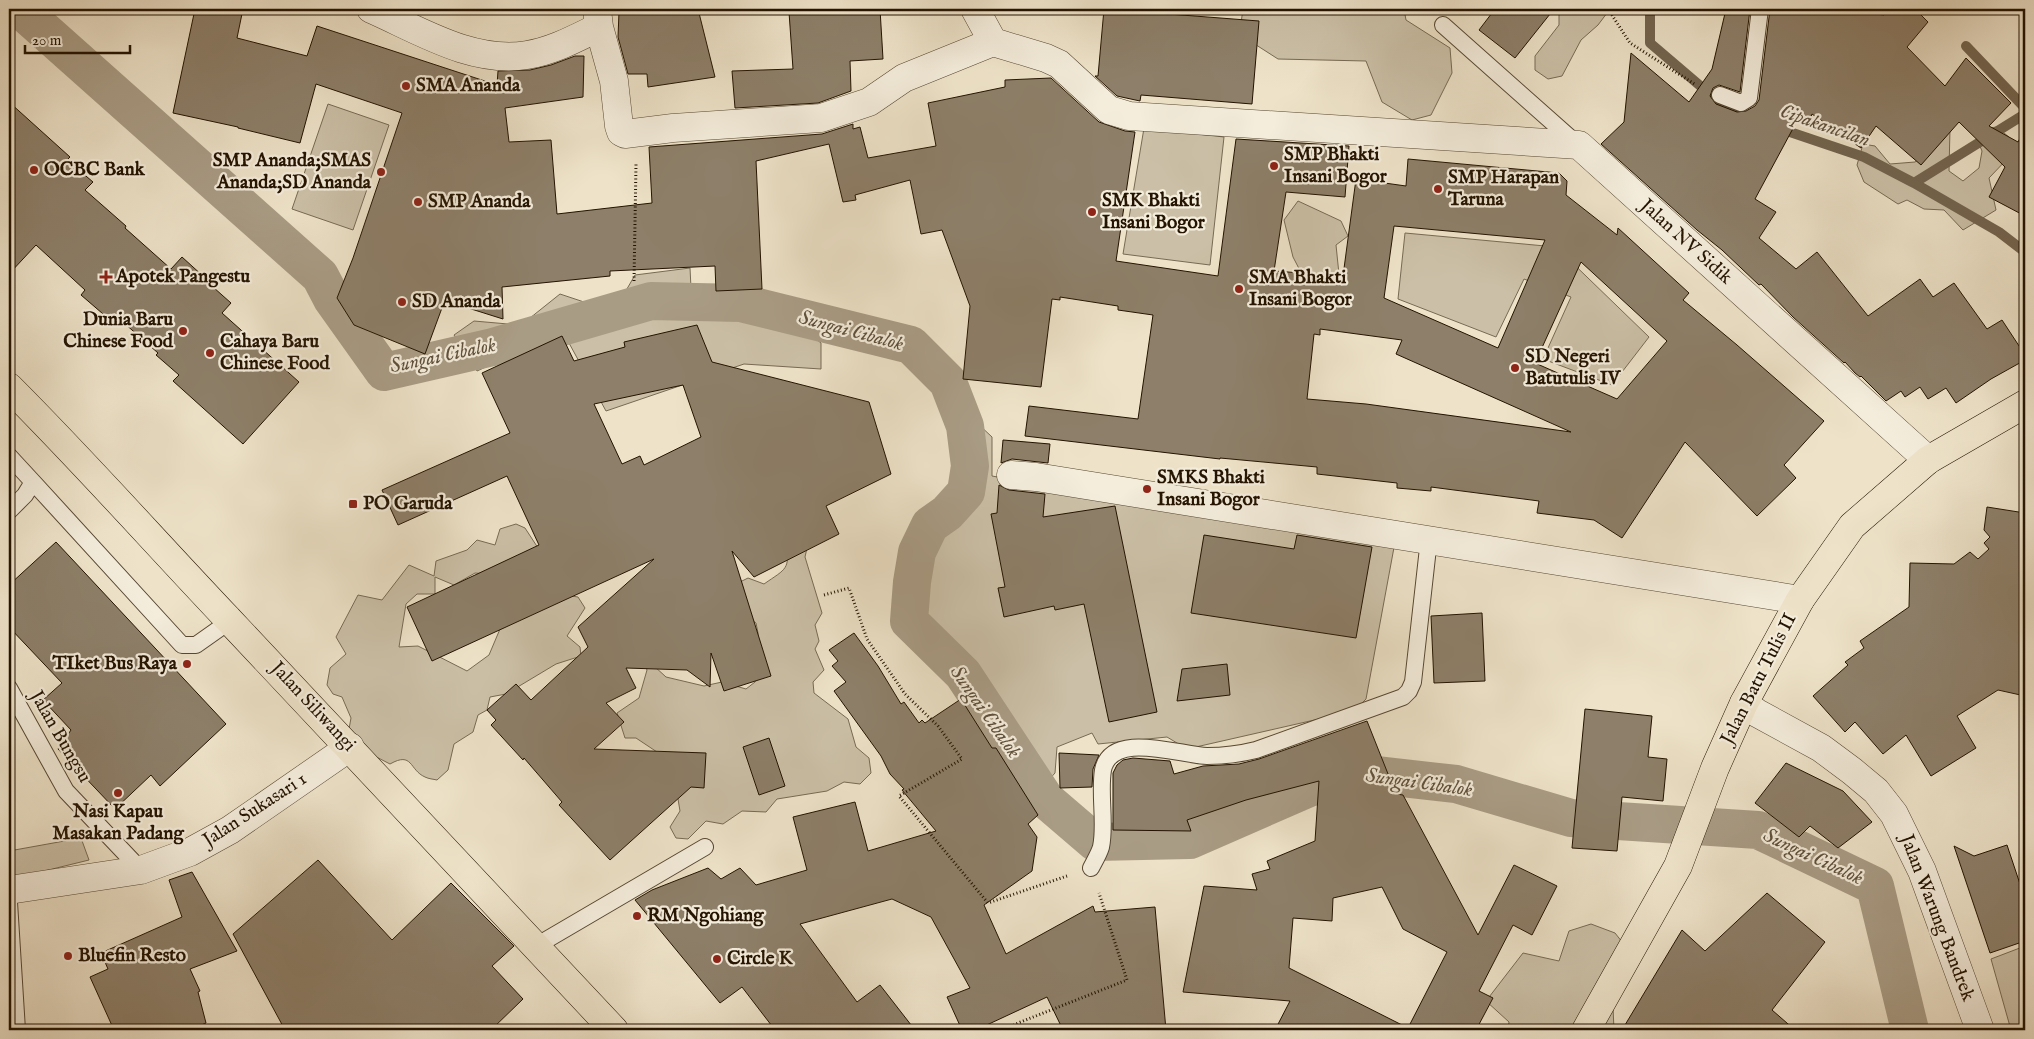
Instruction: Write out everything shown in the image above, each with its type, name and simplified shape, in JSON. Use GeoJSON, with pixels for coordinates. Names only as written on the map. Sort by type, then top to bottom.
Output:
{"type":"FeatureCollection","features":[{"type":"Feature","properties":{"kind":"main road","name":"Jalan Siliwangi"},"geometry":{"type":"LineString","coordinates":[[9,387],[67,445],[614,1030]]}},
{"type":"Feature","properties":{"kind":"main road","name":"Jalan Batu Tulis II"},"geometry":{"type":"LineString","coordinates":[[1586,1030],[1678,866],[1715,768],[1744,703],[1800,600],[1852,526],[1928,460],[2025,404]]}},
{"type":"Feature","properties":{"kind":"street"},"geometry":{"type":"LineString","coordinates":[[371,9],[461,49],[492,56],[527,56],[557,47],[598,18],[614,81],[619,126],[621,132],[625,134],[673,128],[821,118],[869,102],[904,78],[992,42],[1046,58],[1059,64],[1109,110],[1129,116],[1579,145]]}},
{"type":"Feature","properties":{"kind":"street"},"geometry":{"type":"LineString","coordinates":[[975,9],[992,42]]}},
{"type":"Feature","properties":{"kind":"street","name":"Jalan NV Sidik"},"geometry":{"type":"LineString","coordinates":[[1579,145],[1928,460]]}},
{"type":"Feature","properties":{"kind":"street"},"geometry":{"type":"LineString","coordinates":[[1011,475],[1036,477],[1800,600]]}},
{"type":"Feature","properties":{"kind":"street","name":"Jalan Warung Bandrek"},"geometry":{"type":"LineString","coordinates":[[1744,703],[1757,713],[1821,748],[1876,791],[1894,814],[1922,871],[1980,1030]]}},
{"type":"Feature","properties":{"kind":"street","name":"Jalan Sukasari 1"},"geometry":{"type":"LineString","coordinates":[[9,890],[141,870],[190,852],[230,830],[350,747]]}},
{"type":"Feature","properties":{"kind":"lane"},"geometry":{"type":"LineString","coordinates":[[1720,95],[1741,103],[1749,98],[1760,9]]}},
{"type":"Feature","properties":{"kind":"lane","name":"Jalan NV Sidik"},"geometry":{"type":"LineString","coordinates":[[1443,25],[1579,145]]}},
{"type":"Feature","properties":{"kind":"lane"},"geometry":{"type":"LineString","coordinates":[[9,456],[182,645],[196,645],[230,621]]}},
{"type":"Feature","properties":{"kind":"lane"},"geometry":{"type":"LineString","coordinates":[[9,511],[25,495],[33,482]]}},
{"type":"Feature","properties":{"kind":"lane"},"geometry":{"type":"LineString","coordinates":[[1091,868],[1101,839],[1103,772],[1109,757],[1114,752],[1124,749],[1152,748],[1206,756],[1242,753],[1256,750],[1403,697],[1409,691],[1412,682],[1429,540]]}},
{"type":"Feature","properties":{"kind":"lane","name":"Jalan Bungsu"},"geometry":{"type":"LineString","coordinates":[[9,688],[66,791],[141,870]]}},
{"type":"Feature","properties":{"kind":"lane"},"geometry":{"type":"LineString","coordinates":[[536,946],[705,847]]}},
{"type":"Feature","properties":{"kind":"lane"},"geometry":{"type":"LineString","coordinates":[[9,902],[17,1030]]}},
{"type":"Feature","properties":{"kind":"path"},"geometry":{"type":"LineString","coordinates":[[1608,9],[1630,43],[1693,84]]}},
{"type":"Feature","properties":{"kind":"path"},"geometry":{"type":"LineString","coordinates":[[634,281],[636,133]]}},
{"type":"Feature","properties":{"kind":"path"},"geometry":{"type":"LineString","coordinates":[[824,595],[849,588],[867,639],[905,694],[938,726],[962,759],[899,796],[988,903],[1091,868],[1127,980],[1004,1030]]}},
{"type":"Feature","properties":{"kind":"shaded area"},"geometry":{"type":"Polygon","coordinates":[[[1243,9],[1404,9],[1406,20],[1450,48],[1452,73],[1431,115],[1412,120],[1382,102],[1366,61],[1278,59],[1250,41],[1241,23],[1243,9]]]}},
{"type":"Feature","properties":{"kind":"shaded area"},"geometry":{"type":"Polygon","coordinates":[[[1559,9],[1610,9],[1598,25],[1581,40],[1562,76],[1548,79],[1535,70],[1535,56],[1559,25],[1559,9]]]}},
{"type":"Feature","properties":{"kind":"shaded area"},"geometry":{"type":"Polygon","coordinates":[[[328,104],[389,125],[353,230],[292,209],[328,104]]]}},
{"type":"Feature","properties":{"kind":"shaded area"},"geometry":{"type":"Polygon","coordinates":[[[1997,127],[2010,138],[2010,156],[1989,178],[1996,210],[1963,230],[1944,210],[1924,209],[1907,200],[1898,204],[1864,182],[1857,165],[1863,144],[1875,146],[1890,164],[1915,162],[1935,148],[1950,128],[1949,171],[1963,181],[1979,168],[1982,151],[1976,137],[1981,129],[1997,127]]]}},
{"type":"Feature","properties":{"kind":"shaded area"},"geometry":{"type":"Polygon","coordinates":[[[1144,128],[1224,137],[1210,265],[1123,254],[1144,128]]]}},
{"type":"Feature","properties":{"kind":"shaded area"},"geometry":{"type":"Polygon","coordinates":[[[1298,201],[1341,221],[1348,236],[1336,245],[1339,274],[1329,287],[1307,284],[1293,257],[1284,220],[1298,201]]]}},
{"type":"Feature","properties":{"kind":"shaded area"},"geometry":{"type":"Polygon","coordinates":[[[1405,233],[1556,247],[1649,337],[1612,385],[1543,359],[1571,297],[1524,279],[1496,337],[1398,299],[1405,233]]]}},
{"type":"Feature","properties":{"kind":"shaded area"},"geometry":{"type":"Polygon","coordinates":[[[690,268],[691,288],[716,294],[733,314],[748,315],[749,298],[755,290],[821,343],[821,369],[744,364],[606,411],[563,332],[477,371],[454,335],[474,321],[508,324],[530,318],[560,294],[596,306],[605,296],[624,294],[635,275],[690,268]]]}},
{"type":"Feature","properties":{"kind":"shaded area"},"geometry":{"type":"Polygon","coordinates":[[[976,422],[992,437],[992,476],[1191,512],[1395,542],[1366,699],[1354,711],[1187,749],[1167,737],[1098,744],[1092,733],[1057,747],[1055,773],[1037,793],[984,683],[981,682],[976,664],[930,640],[912,602],[930,564],[920,539],[929,519],[968,494],[983,468],[985,459],[976,422]]]}},
{"type":"Feature","properties":{"kind":"shaded area"},"geometry":{"type":"Polygon","coordinates":[[[516,524],[525,528],[540,551],[503,575],[475,573],[454,585],[435,577],[435,594],[417,594],[406,604],[399,647],[418,646],[467,671],[489,655],[500,629],[541,591],[578,597],[585,608],[567,636],[580,647],[581,656],[556,664],[506,694],[490,697],[487,710],[478,715],[473,732],[454,744],[448,770],[437,780],[426,778],[407,761],[397,761],[390,764],[361,749],[349,729],[351,718],[342,697],[333,694],[327,685],[330,668],[346,654],[336,637],[358,595],[382,600],[409,565],[434,576],[436,561],[467,550],[477,540],[495,545],[500,529],[516,524]]]}},
{"type":"Feature","properties":{"kind":"shaded area"},"geometry":{"type":"Polygon","coordinates":[[[811,530],[805,557],[822,613],[815,625],[819,641],[815,649],[824,670],[813,682],[814,693],[848,719],[856,747],[869,758],[871,773],[860,784],[844,782],[827,791],[777,799],[766,812],[742,811],[723,824],[706,821],[688,839],[676,838],[670,827],[680,811],[678,799],[657,752],[636,738],[625,738],[617,713],[639,698],[647,670],[641,654],[666,677],[704,686],[722,682],[746,689],[755,682],[761,671],[756,660],[758,633],[756,623],[743,614],[740,582],[748,578],[764,584],[778,575],[787,563],[786,541],[811,530]]]}},
{"type":"Feature","properties":{"kind":"shaded area"},"geometry":{"type":"Polygon","coordinates":[[[81,838],[89,860],[28,875],[9,877],[9,851],[81,838]]]}},
{"type":"Feature","properties":{"kind":"shaded area"},"geometry":{"type":"Polygon","coordinates":[[[1591,924],[1615,933],[1634,957],[1613,1007],[1614,1030],[1508,1030],[1509,1022],[1486,1001],[1523,953],[1559,961],[1569,931],[1591,924]]]}},
{"type":"Feature","properties":{"kind":"shaded area"},"geometry":{"type":"Polygon","coordinates":[[[2025,946],[2025,1030],[2011,1030],[1991,959],[2025,946]]]}},
{"type":"Feature","properties":{"kind":"building"},"geometry":{"type":"Polygon","coordinates":[[[195,9],[243,9],[237,38],[307,56],[317,26],[497,85],[498,71],[530,70],[575,56],[584,56],[583,97],[505,108],[509,142],[551,140],[557,214],[652,203],[649,147],[822,134],[853,124],[853,129],[860,127],[868,158],[936,146],[928,103],[1005,87],[1005,80],[1051,78],[1099,122],[1125,131],[1135,132],[1116,261],[1218,276],[1236,139],[1349,146],[1345,197],[1286,192],[1274,271],[1343,276],[1356,179],[1406,186],[1408,159],[1559,173],[1567,181],[1566,195],[1617,235],[1618,228],[1689,293],[1683,300],[1824,421],[1784,465],[1796,478],[1757,516],[1685,442],[1622,538],[1594,520],[1537,513],[1539,501],[1431,487],[1431,491],[1397,488],[1397,483],[1317,474],[1317,467],[1220,459],[1025,436],[1029,406],[1138,419],[1153,315],[1118,310],[1118,306],[1060,297],[1060,300],[1052,299],[1041,387],[963,379],[970,306],[942,230],[921,234],[910,180],[855,195],[856,200],[843,202],[829,144],[756,161],[762,289],[716,291],[715,266],[610,271],[610,276],[502,287],[503,319],[449,302],[446,297],[425,354],[354,325],[337,298],[353,258],[402,113],[316,84],[300,143],[173,113],[195,9]],[[1394,226],[1384,298],[1498,348],[1545,240],[1394,226]],[[1581,262],[1535,363],[1617,399],[1667,341],[1581,262]],[[1320,329],[1320,335],[1314,334],[1307,399],[1366,404],[1571,432],[1396,354],[1402,340],[1320,329]]]}},
{"type":"Feature","properties":{"kind":"building"},"geometry":{"type":"Polygon","coordinates":[[[645,9],[698,9],[715,77],[648,87],[647,74],[628,74],[618,37],[619,12],[645,13],[645,9]]]}},
{"type":"Feature","properties":{"kind":"building"},"geometry":{"type":"Polygon","coordinates":[[[880,9],[883,59],[850,61],[851,91],[818,103],[735,108],[732,71],[793,69],[789,12],[880,9]]]}},
{"type":"Feature","properties":{"kind":"building"},"geometry":{"type":"Polygon","coordinates":[[[1104,9],[1259,21],[1252,104],[1141,95],[1140,101],[1117,96],[1095,76],[1098,76],[1104,9]]]}},
{"type":"Feature","properties":{"kind":"building"},"geometry":{"type":"Polygon","coordinates":[[[1495,9],[1554,9],[1515,58],[1479,30],[1495,9]]]}},
{"type":"Feature","properties":{"kind":"building"},"geometry":{"type":"Polygon","coordinates":[[[1726,9],[1750,9],[1740,92],[1719,85],[1713,88],[1710,96],[1716,104],[1737,112],[1746,111],[1755,106],[1759,100],[1770,9],[1837,9],[1884,15],[1889,9],[1915,9],[1928,22],[1907,47],[1945,86],[1966,58],[2011,103],[1989,126],[2018,142],[2025,129],[2025,216],[1989,197],[2005,167],[1959,122],[1921,165],[1876,126],[1861,148],[1812,114],[1808,125],[1797,121],[1755,199],[1776,212],[1759,238],[1796,269],[1817,252],[1868,316],[1920,279],[1933,297],[1954,283],[1987,329],[2002,320],[2025,355],[2025,360],[1991,379],[1956,403],[1946,388],[1928,399],[1920,387],[1905,397],[1901,391],[1886,401],[1861,376],[1855,373],[1793,317],[1761,284],[1759,285],[1601,144],[1624,122],[1631,53],[1689,102],[1712,69],[1726,9]]]}},
{"type":"Feature","properties":{"kind":"building"},"geometry":{"type":"Polygon","coordinates":[[[9,102],[70,157],[67,160],[93,182],[85,190],[171,269],[182,257],[231,303],[222,313],[299,382],[243,444],[173,381],[179,375],[156,355],[158,353],[115,315],[110,320],[81,295],[85,290],[36,245],[9,274],[9,102]]]}},
{"type":"Feature","properties":{"kind":"building"},"geometry":{"type":"Polygon","coordinates":[[[697,325],[712,362],[869,402],[891,474],[826,506],[839,534],[754,577],[732,551],[771,676],[724,691],[711,653],[710,687],[687,670],[626,668],[636,688],[606,703],[624,722],[594,749],[706,753],[704,788],[691,787],[610,860],[559,805],[562,802],[524,758],[523,760],[491,725],[496,720],[487,710],[516,684],[531,700],[588,647],[578,627],[654,559],[432,661],[407,607],[539,545],[507,476],[398,525],[382,490],[510,433],[482,373],[562,336],[574,361],[625,347],[624,342],[697,325]],[[683,385],[594,404],[622,464],[640,456],[644,465],[701,437],[683,385]]]}},
{"type":"Feature","properties":{"kind":"building"},"geometry":{"type":"Polygon","coordinates":[[[1003,440],[1050,444],[1048,463],[1012,459],[1001,463],[1003,440]]]}},
{"type":"Feature","properties":{"kind":"building"},"geometry":{"type":"Polygon","coordinates":[[[999,485],[1009,490],[1045,494],[1043,517],[1115,506],[1157,712],[1109,722],[1084,604],[1055,610],[1054,606],[1004,617],[998,588],[1005,587],[991,514],[997,513],[999,485]]]}},
{"type":"Feature","properties":{"kind":"building"},"geometry":{"type":"Polygon","coordinates":[[[1987,507],[2025,513],[2025,696],[1998,690],[1957,716],[1976,748],[1931,776],[1906,735],[1883,754],[1855,722],[1845,732],[1813,696],[1848,665],[1845,662],[1864,648],[1860,641],[1909,607],[1910,563],[1954,564],[1970,552],[1978,559],[1989,549],[1984,543],[1990,537],[1984,530],[1987,507]]]}},
{"type":"Feature","properties":{"kind":"building"},"geometry":{"type":"Polygon","coordinates":[[[1204,535],[1294,549],[1297,535],[1372,547],[1356,638],[1191,613],[1204,535]]]}},
{"type":"Feature","properties":{"kind":"building"},"geometry":{"type":"Polygon","coordinates":[[[56,542],[226,724],[160,786],[151,775],[115,809],[58,749],[71,730],[43,700],[62,683],[9,627],[9,585],[56,542]]]}},
{"type":"Feature","properties":{"kind":"building"},"geometry":{"type":"Polygon","coordinates":[[[1482,613],[1485,681],[1434,683],[1431,616],[1482,613]]]}},
{"type":"Feature","properties":{"kind":"building"},"geometry":{"type":"Polygon","coordinates":[[[854,633],[878,666],[901,704],[904,702],[919,723],[922,720],[925,723],[961,699],[992,748],[996,748],[1038,815],[1028,824],[1037,837],[1032,871],[984,905],[1006,954],[1093,906],[1095,912],[1155,907],[1166,1030],[1063,1030],[1047,997],[976,1030],[962,1030],[947,997],[970,988],[931,917],[892,899],[800,924],[857,1002],[880,985],[915,1030],[775,1030],[742,987],[720,1003],[635,900],[652,890],[708,868],[721,879],[740,868],[756,885],[807,870],[793,817],[855,802],[868,851],[936,831],[890,774],[881,756],[834,691],[846,682],[832,666],[838,661],[829,650],[854,633]]]}},
{"type":"Feature","properties":{"kind":"building"},"geometry":{"type":"Polygon","coordinates":[[[1227,664],[1230,695],[1177,701],[1182,669],[1227,664]]]}},
{"type":"Feature","properties":{"kind":"building"},"geometry":{"type":"Polygon","coordinates":[[[1585,709],[1652,716],[1648,757],[1667,759],[1663,801],[1622,797],[1617,851],[1572,848],[1585,709]]]}},
{"type":"Feature","properties":{"kind":"building"},"geometry":{"type":"Polygon","coordinates":[[[1367,721],[1396,794],[1403,795],[1478,935],[1514,865],[1557,886],[1532,935],[1513,925],[1479,991],[1493,998],[1476,1030],[1275,1030],[1290,1001],[1183,992],[1204,886],[1257,890],[1252,874],[1270,869],[1267,861],[1315,841],[1319,781],[1246,800],[1187,820],[1191,831],[1113,830],[1113,773],[1117,765],[1123,760],[1133,758],[1170,761],[1174,774],[1203,766],[1239,764],[1259,759],[1367,721]],[[1382,887],[1333,898],[1332,921],[1293,918],[1289,968],[1408,1028],[1447,952],[1403,929],[1382,887]]]}},
{"type":"Feature","properties":{"kind":"building"},"geometry":{"type":"Polygon","coordinates":[[[769,738],[785,786],[759,795],[743,747],[769,738]]]}},
{"type":"Feature","properties":{"kind":"building"},"geometry":{"type":"Polygon","coordinates":[[[1059,753],[1099,755],[1093,769],[1092,787],[1060,788],[1059,753]]]}},
{"type":"Feature","properties":{"kind":"building"},"geometry":{"type":"Polygon","coordinates":[[[1786,763],[1843,791],[1872,822],[1838,848],[1810,826],[1799,837],[1755,803],[1786,763]]]}},
{"type":"Feature","properties":{"kind":"building"},"geometry":{"type":"Polygon","coordinates":[[[2007,845],[2025,899],[2025,941],[1990,953],[1954,846],[1974,856],[2007,845]]]}},
{"type":"Feature","properties":{"kind":"building"},"geometry":{"type":"Polygon","coordinates":[[[318,860],[392,940],[451,883],[514,946],[492,966],[523,999],[491,1030],[285,1030],[233,934],[318,860]]]}},
{"type":"Feature","properties":{"kind":"building"},"geometry":{"type":"Polygon","coordinates":[[[192,872],[237,951],[190,969],[200,991],[198,992],[206,1023],[190,1030],[114,1030],[90,977],[108,969],[101,953],[182,917],[169,880],[192,872]]]}},
{"type":"Feature","properties":{"kind":"building"},"geometry":{"type":"Polygon","coordinates":[[[1767,893],[1825,942],[1772,1010],[1795,1030],[1622,1030],[1682,930],[1705,951],[1767,893]]]}},
{"type":"Feature","properties":{"kind":"waterway","name":"Sungai Cibalok"},"geometry":{"type":"LineString","coordinates":[[20,9],[320,276],[332,299],[384,372],[493,347],[651,301],[741,303],[911,345],[948,382],[965,426],[970,466],[966,492],[947,513],[930,525],[917,552],[912,582],[909,621],[963,674],[1046,800],[1095,842],[1190,840],[1309,788],[1358,773],[1456,784],[1571,818],[1758,830],[1875,886],[1910,1030]]}},
{"type":"Feature","properties":{"kind":"waterway","name":"Cipakancilan"},"geometry":{"type":"LineString","coordinates":[[1650,9],[1650,43],[1732,113],[1736,114]]}},
{"type":"Feature","properties":{"kind":"waterway"},"geometry":{"type":"LineString","coordinates":[[1966,46],[2025,108]]}},
{"type":"Feature","properties":{"kind":"waterway"},"geometry":{"type":"LineString","coordinates":[[1914,183],[2025,114]]}},
{"type":"Feature","properties":{"kind":"waterway","name":"Cipakancilan"},"geometry":{"type":"LineString","coordinates":[[1778,128],[1864,157],[1914,183],[1999,232],[2025,252]]}},
{"type":"Feature","properties":{"kind":"place","name":"SMA Ananda"},"geometry":{"type":"Point","coordinates":[406,86]}},
{"type":"Feature","properties":{"kind":"place","name":"SMP Bhakti Insani Bogor"},"geometry":{"type":"Point","coordinates":[1274,166]}},
{"type":"Feature","properties":{"kind":"place","name":"OCBC Bank"},"geometry":{"type":"Point","coordinates":[34,170]}},
{"type":"Feature","properties":{"kind":"place","name":"SMP Ananda;SMAS Ananda;SD Ananda"},"geometry":{"type":"Point","coordinates":[381,172]}},
{"type":"Feature","properties":{"kind":"place","name":"SMP Harapan Taruna"},"geometry":{"type":"Point","coordinates":[1438,189]}},
{"type":"Feature","properties":{"kind":"place","name":"SMP Ananda"},"geometry":{"type":"Point","coordinates":[418,202]}},
{"type":"Feature","properties":{"kind":"place","name":"SMK Bhakti Insani Bogor"},"geometry":{"type":"Point","coordinates":[1092,212]}},
{"type":"Feature","properties":{"kind":"place","name":"Apotek Pangestu"},"geometry":{"type":"Point","coordinates":[106,277]}},
{"type":"Feature","properties":{"kind":"place","name":"SMA Bhakti Insani Bogor"},"geometry":{"type":"Point","coordinates":[1239,289]}},
{"type":"Feature","properties":{"kind":"place","name":"SD Ananda"},"geometry":{"type":"Point","coordinates":[402,302]}},
{"type":"Feature","properties":{"kind":"place","name":"Dunia Baru Chinese Food"},"geometry":{"type":"Point","coordinates":[183,331]}},
{"type":"Feature","properties":{"kind":"place","name":"Cahaya Baru Chinese Food"},"geometry":{"type":"Point","coordinates":[210,353]}},
{"type":"Feature","properties":{"kind":"place","name":"SD Negeri Batutulis IV"},"geometry":{"type":"Point","coordinates":[1515,368]}},
{"type":"Feature","properties":{"kind":"place","name":"SMKS Bhakti Insani Bogor"},"geometry":{"type":"Point","coordinates":[1147,489]}},
{"type":"Feature","properties":{"kind":"place","name":"PO Garuda"},"geometry":{"type":"Point","coordinates":[353,504]}},
{"type":"Feature","properties":{"kind":"place","name":"TIket Bus Raya"},"geometry":{"type":"Point","coordinates":[187,664]}},
{"type":"Feature","properties":{"kind":"place","name":"Nasi Kapau Masakan Padang"},"geometry":{"type":"Point","coordinates":[118,793]}},
{"type":"Feature","properties":{"kind":"place","name":"RM Ngohiang"},"geometry":{"type":"Point","coordinates":[637,916]}},
{"type":"Feature","properties":{"kind":"place","name":"Bluefin Resto"},"geometry":{"type":"Point","coordinates":[68,956]}},
{"type":"Feature","properties":{"kind":"place","name":"Circle K"},"geometry":{"type":"Point","coordinates":[717,959]}}]}
